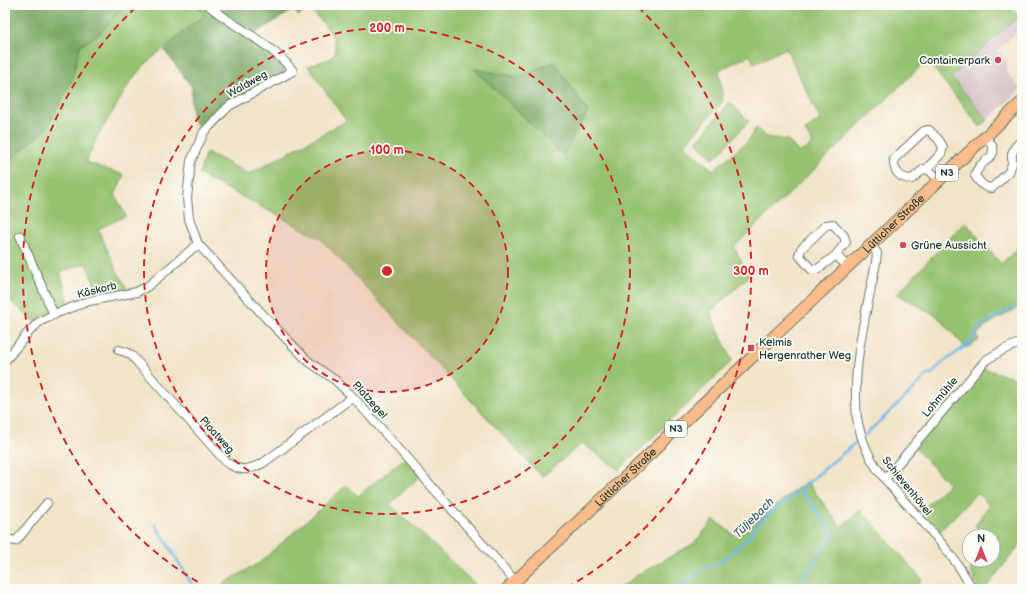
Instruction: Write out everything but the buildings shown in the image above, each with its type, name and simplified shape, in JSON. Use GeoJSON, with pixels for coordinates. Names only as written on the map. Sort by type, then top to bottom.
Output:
{"type":"FeatureCollection","features":[{"type":"Feature","properties":{"kind":"main road","name":"Lütticher Straße"},"geometry":{"type":"LineString","coordinates":[[511,585],[1022,102]]}},
{"type":"Feature","properties":{"kind":"street","name":"Waldweg"},"geometry":{"type":"LineString","coordinates":[[198,244],[189,219],[187,198],[192,161],[204,132],[229,106],[293,71],[274,51],[208,5]]}},
{"type":"Feature","properties":{"kind":"street","name":"Lütticher Straße"},"geometry":{"type":"LineString","coordinates":[[929,130],[939,140],[943,147],[941,154],[929,166],[929,170],[924,169],[918,176],[912,179],[905,179],[897,172],[894,165],[894,159],[924,131],[929,130]]}},
{"type":"Feature","properties":{"kind":"street"},"geometry":{"type":"LineString","coordinates":[[986,137],[993,145],[993,154],[976,170],[975,176],[980,183],[987,188],[992,188],[1010,172],[1012,154],[1016,146],[1022,140]]}},
{"type":"Feature","properties":{"kind":"street"},"geometry":{"type":"LineString","coordinates":[[929,170],[939,180]]}},
{"type":"Feature","properties":{"kind":"street","name":"Lütticher Straße"},"geometry":{"type":"LineString","coordinates":[[833,224],[844,236],[846,242],[836,255],[818,269],[811,269],[799,255],[801,249],[826,225],[833,224]]}},
{"type":"Feature","properties":{"kind":"street"},"geometry":{"type":"LineString","coordinates":[[20,236],[54,315]]}},
{"type":"Feature","properties":{"kind":"street","name":"Käskorb"},"geometry":{"type":"LineString","coordinates":[[5,361],[28,333],[40,322],[89,301],[137,292],[148,286],[198,244]]}},
{"type":"Feature","properties":{"kind":"street","name":"Platzegel"},"geometry":{"type":"LineString","coordinates":[[198,244],[308,361],[336,380],[353,397],[511,585]]}},
{"type":"Feature","properties":{"kind":"street","name":"Schievenhövel"},"geometry":{"type":"LineString","coordinates":[[871,244],[876,253],[876,262],[859,357],[856,387],[857,417],[862,438],[871,459],[885,479],[948,551],[964,574],[972,589]]}},
{"type":"Feature","properties":{"kind":"street"},"geometry":{"type":"LineString","coordinates":[[836,255],[848,267]]}},
{"type":"Feature","properties":{"kind":"street","name":"Lohmühle"},"geometry":{"type":"LineString","coordinates":[[885,479],[986,360],[1005,349],[1022,342]]}},
{"type":"Feature","properties":{"kind":"street","name":"Plaatweg"},"geometry":{"type":"LineString","coordinates":[[119,350],[132,356],[226,462],[234,468],[242,470],[251,469],[263,463],[353,397]]}},
{"type":"Feature","properties":{"kind":"street"},"geometry":{"type":"LineString","coordinates":[[5,539],[16,541],[47,503]]}},
{"type":"Feature","properties":{"kind":"shaded area"},"geometry":{"type":"Polygon","coordinates":[[[1021,15],[1022,30],[1014,35],[997,51],[1007,62],[1006,72],[1021,89],[988,120],[951,77],[1021,15]]]}},
{"type":"Feature","properties":{"kind":"green space"},"geometry":{"type":"Polygon","coordinates":[[[5,5],[126,5],[99,34],[80,46],[71,82],[47,128],[5,165],[5,5]]]}},
{"type":"Feature","properties":{"kind":"green space"},"geometry":{"type":"Polygon","coordinates":[[[126,5],[195,5],[204,13],[201,19],[192,24],[143,66],[131,81],[96,139],[86,162],[124,175],[115,195],[126,216],[98,229],[116,269],[128,290],[99,296],[86,263],[60,272],[70,305],[35,322],[5,296],[5,165],[71,82],[80,46],[99,34],[126,5]]]}},
{"type":"Feature","properties":{"kind":"green space"},"geometry":{"type":"Polygon","coordinates":[[[195,5],[296,5],[303,12],[299,16],[293,10],[251,36],[293,71],[229,106],[204,132],[192,119],[192,87],[164,50],[192,24],[201,19],[204,13],[195,5]]]}},
{"type":"Feature","properties":{"kind":"green space"},"geometry":{"type":"Polygon","coordinates":[[[312,5],[1000,5],[1021,15],[951,77],[988,120],[980,127],[927,60],[734,247],[749,276],[710,312],[732,361],[619,470],[582,443],[542,477],[320,238],[199,174],[206,152],[249,174],[346,121],[308,66],[329,59],[335,53],[335,46],[331,33],[308,8],[312,5]],[[786,48],[754,64],[750,55],[719,70],[723,101],[684,145],[713,170],[748,141],[756,128],[767,137],[788,140],[799,153],[813,144],[805,131],[820,119],[786,48]],[[475,69],[563,155],[518,77],[475,69]]]}},
{"type":"Feature","properties":{"kind":"green space"},"geometry":{"type":"Polygon","coordinates":[[[554,62],[588,111],[563,155],[474,69],[518,77],[554,62]]]}},
{"type":"Feature","properties":{"kind":"green space"},"geometry":{"type":"Polygon","coordinates":[[[730,102],[749,121],[714,159],[696,142],[730,102]]]}},
{"type":"Feature","properties":{"kind":"green space"},"geometry":{"type":"Polygon","coordinates":[[[965,222],[1001,264],[1022,244],[1022,306],[997,319],[984,328],[977,336],[979,340],[966,348],[937,316],[897,294],[965,222]]]}},
{"type":"Feature","properties":{"kind":"green space"},"geometry":{"type":"Polygon","coordinates":[[[983,368],[1022,381],[1022,542],[985,589],[978,589],[970,570],[972,568],[1001,568],[1001,528],[980,528],[975,526],[989,505],[977,493],[938,533],[921,511],[949,484],[915,448],[983,368]]]}},
{"type":"Feature","properties":{"kind":"green space"},"geometry":{"type":"Polygon","coordinates":[[[406,457],[421,475],[390,504],[480,589],[221,589],[219,586],[259,563],[347,485],[358,496],[406,457]]]}},
{"type":"Feature","properties":{"kind":"green space"},"geometry":{"type":"Polygon","coordinates":[[[807,481],[841,527],[861,510],[922,579],[919,582],[921,584],[916,589],[618,589],[641,573],[693,544],[714,520],[737,537],[807,481]]]}},
{"type":"Feature","properties":{"kind":"waterway","name":"Tüljebach"},"geometry":{"type":"LineString","coordinates":[[864,436],[928,374],[933,373],[941,364],[971,342],[977,329],[998,315],[1022,303]]}},
{"type":"Feature","properties":{"kind":"waterway","name":"Tüljebach"},"geometry":{"type":"LineString","coordinates":[[677,589],[703,568],[719,563],[749,537],[755,527],[774,509],[780,507],[860,439]]}},
{"type":"Feature","properties":{"kind":"waterway"},"geometry":{"type":"LineString","coordinates":[[795,589],[834,534],[800,489]]}},
{"type":"Feature","properties":{"kind":"waterway"},"geometry":{"type":"LineString","coordinates":[[155,524],[195,589]]}},
{"type":"Feature","properties":{"kind":"place","name":"Containerpark"},"geometry":{"type":"Point","coordinates":[998,60]}},
{"type":"Feature","properties":{"kind":"place","name":"Grüne Aussicht"},"geometry":{"type":"Point","coordinates":[903,245]}},
{"type":"Feature","properties":{"kind":"place","name":"Kelmis Hergenrather Weg"},"geometry":{"type":"Point","coordinates":[751,348]}}]}
